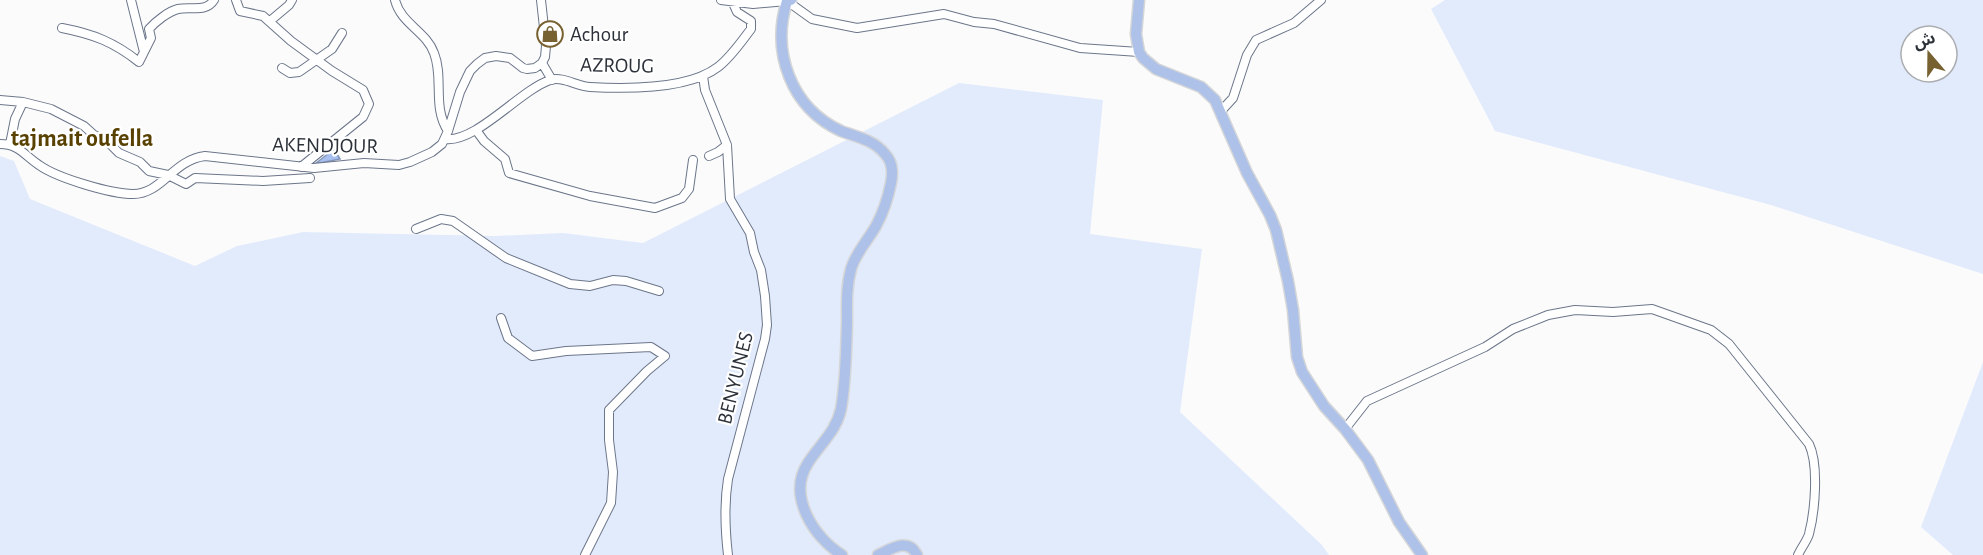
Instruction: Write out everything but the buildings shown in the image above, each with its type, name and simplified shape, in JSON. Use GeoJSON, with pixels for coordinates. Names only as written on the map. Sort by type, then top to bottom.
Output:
{"type":"FeatureCollection","features":[{"type":"Feature","properties":{"kind":"main road"},"geometry":{"type":"LineString","coordinates":[[1139,0],[1136,34],[1139,52],[1147,64],[1201,87],[1215,100],[1276,230],[1293,310],[1297,357],[1309,387],[1368,460],[1399,522],[1422,555]]}},
{"type":"Feature","properties":{"kind":"main road"},"geometry":{"type":"LineString","coordinates":[[789,1],[782,24],[781,45],[787,71],[797,93],[806,106],[822,119],[874,144],[890,160],[892,171],[886,204],[852,266],[848,284],[844,393],[840,412],[829,437],[806,465],[801,480],[802,502],[810,522],[822,538],[842,555]]}},
{"type":"Feature","properties":{"kind":"main road"},"geometry":{"type":"LineString","coordinates":[[878,555],[901,545],[909,545],[917,555]]}},
{"type":"Feature","properties":{"kind":"street"},"geometry":{"type":"LineString","coordinates":[[131,0],[144,52]]}},
{"type":"Feature","properties":{"kind":"street"},"geometry":{"type":"LineString","coordinates":[[62,28],[90,33],[123,48],[139,62],[151,38],[149,29],[158,20],[176,9],[201,8],[209,6],[214,0]]}},
{"type":"Feature","properties":{"kind":"street"},"geometry":{"type":"LineString","coordinates":[[236,0],[240,11],[263,16],[291,41],[363,90],[369,104],[363,117],[301,166]]}},
{"type":"Feature","properties":{"kind":"street"},"geometry":{"type":"LineString","coordinates":[[270,21],[292,0]]}},
{"type":"Feature","properties":{"kind":"street"},"geometry":{"type":"LineString","coordinates":[[396,0],[404,18],[425,38],[435,53],[439,76],[440,114],[446,135]]}},
{"type":"Feature","properties":{"kind":"street"},"geometry":{"type":"LineString","coordinates":[[446,135],[460,92],[470,71],[477,63],[485,58],[496,56],[510,58],[527,69],[536,68],[542,63],[546,46],[541,0]]}},
{"type":"Feature","properties":{"kind":"street"},"geometry":{"type":"LineString","coordinates":[[721,0],[753,4],[789,1],[812,19],[857,28],[945,14],[974,22],[994,24],[1080,48],[1139,52]]}},
{"type":"Feature","properties":{"kind":"street"},"geometry":{"type":"LineString","coordinates":[[1221,111],[1233,98],[1247,55],[1256,40],[1294,23],[1322,0]]}},
{"type":"Feature","properties":{"kind":"street","name":"AZROUG"},"geometry":{"type":"LineString","coordinates":[[446,135],[461,139],[552,80],[560,79],[589,87],[617,87],[679,83],[703,76],[721,64],[751,29],[751,21],[736,12],[733,3]]}},
{"type":"Feature","properties":{"kind":"street"},"geometry":{"type":"LineString","coordinates":[[282,68],[290,73],[299,72],[332,49],[342,33]]}},
{"type":"Feature","properties":{"kind":"street"},"geometry":{"type":"LineString","coordinates":[[542,63],[552,80]]}},
{"type":"Feature","properties":{"kind":"street","name":"BENYUNES"},"geometry":{"type":"LineString","coordinates":[[703,76],[705,90],[727,145],[730,199],[753,240],[754,252],[764,284],[767,326],[724,498],[728,555]]}},
{"type":"Feature","properties":{"kind":"street"},"geometry":{"type":"LineString","coordinates":[[0,100],[23,102],[63,114],[107,141],[119,153],[140,162],[149,171],[168,175],[186,184],[195,178],[273,181],[310,178]]}},
{"type":"Feature","properties":{"kind":"street"},"geometry":{"type":"LineString","coordinates":[[5,144],[23,102]]}},
{"type":"Feature","properties":{"kind":"street"},"geometry":{"type":"LineString","coordinates":[[476,130],[507,162],[509,173],[590,196],[655,208],[682,198],[689,189],[693,160]]}},
{"type":"Feature","properties":{"kind":"street","name":"AKENDJOUR"},"geometry":{"type":"LineString","coordinates":[[5,144],[16,146],[39,165],[58,176],[123,192],[142,193],[153,188],[188,160],[205,156],[314,168],[364,163],[405,164],[432,152],[446,135]]}},
{"type":"Feature","properties":{"kind":"street"},"geometry":{"type":"LineString","coordinates":[[709,156],[727,145]]}},
{"type":"Feature","properties":{"kind":"street"},"geometry":{"type":"LineString","coordinates":[[416,229],[441,219],[453,221],[496,253],[570,284],[590,286],[613,280],[626,281],[659,291]]}},
{"type":"Feature","properties":{"kind":"street"},"geometry":{"type":"LineString","coordinates":[[1345,429],[1367,401],[1485,346],[1513,329],[1548,315],[1575,310],[1613,312],[1656,310],[1711,330],[1729,344],[1809,444],[1814,453],[1815,462],[1813,516],[1808,537],[1798,555]]}},
{"type":"Feature","properties":{"kind":"street"},"geometry":{"type":"LineString","coordinates":[[501,318],[508,338],[532,356],[566,351],[651,347],[665,356],[609,410],[609,440],[613,472],[611,503],[585,555]]}},
{"type":"Feature","properties":{"kind":"shaded area"},"geometry":{"type":"Polygon","coordinates":[[[1445,0],[1983,0],[1983,274],[1771,205],[1495,131],[1431,9],[1445,0]]]}},
{"type":"Feature","properties":{"kind":"shaded area"},"geometry":{"type":"Polygon","coordinates":[[[959,83],[1103,100],[1090,234],[1202,249],[1180,412],[1322,545],[1329,555],[0,555],[0,156],[14,161],[30,199],[195,266],[237,246],[303,232],[495,236],[563,233],[643,243],[959,83]]]}},
{"type":"Feature","properties":{"kind":"shaded area"},"geometry":{"type":"Polygon","coordinates":[[[1983,362],[1983,555],[1953,555],[1921,527],[1983,362]]]}},
{"type":"Feature","properties":{"kind":"water"},"geometry":{"type":"Polygon","coordinates":[[[334,149],[340,159],[315,164],[334,149]]]}},
{"type":"Feature","properties":{"kind":"place","name":"Achour"},"geometry":{"type":"Point","coordinates":[550,34]}},
{"type":"Feature","properties":{"kind":"district","name":"tajmait oufella"},"geometry":{"type":"Point","coordinates":[82,138]}}]}
